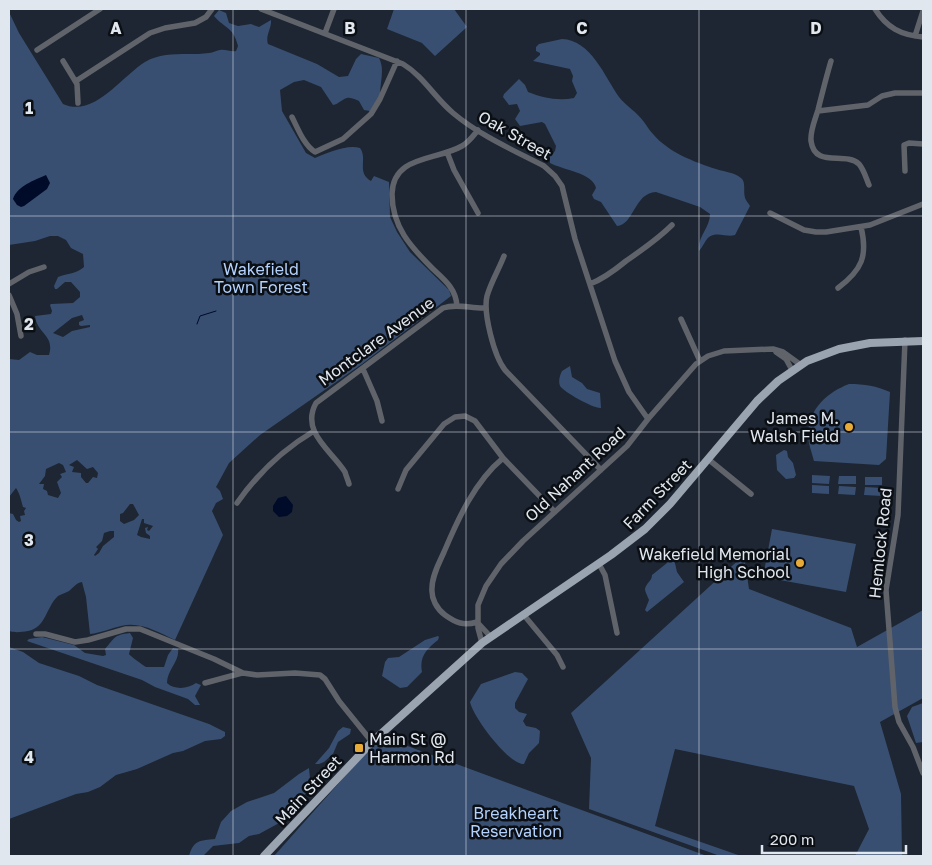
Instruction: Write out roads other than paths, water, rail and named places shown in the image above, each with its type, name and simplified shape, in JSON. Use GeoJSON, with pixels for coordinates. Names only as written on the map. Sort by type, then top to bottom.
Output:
{"type":"FeatureCollection","features":[{"type":"Feature","properties":{"kind":"main road"},"geometry":{"type":"LineString","coordinates":[[907,340],[923,334]]}},
{"type":"Feature","properties":{"kind":"main road","name":"Farm Street"},"geometry":{"type":"LineString","coordinates":[[372,742],[490,636],[599,564],[652,522],[757,401],[792,370],[828,352],[850,346],[870,342],[923,341]]}},
{"type":"Feature","properties":{"kind":"main road","name":"Main Street"},"geometry":{"type":"LineString","coordinates":[[264,856],[372,742]]}},
{"type":"Feature","properties":{"kind":"street"},"geometry":{"type":"LineString","coordinates":[[37,50],[100,9]]}},
{"type":"Feature","properties":{"kind":"street"},"geometry":{"type":"LineString","coordinates":[[76,81],[150,33],[165,28],[195,23],[206,17],[212,9]]}},
{"type":"Feature","properties":{"kind":"street","name":"Oak Street"},"geometry":{"type":"LineString","coordinates":[[261,9],[397,60],[412,70],[453,113],[478,130],[544,166],[558,178],[563,189],[572,228],[620,371],[633,397],[648,419]]}},
{"type":"Feature","properties":{"kind":"street"},"geometry":{"type":"LineString","coordinates":[[325,33],[334,9]]}},
{"type":"Feature","properties":{"kind":"street"},"geometry":{"type":"LineString","coordinates":[[875,9],[882,19],[901,33],[923,36]]}},
{"type":"Feature","properties":{"kind":"street"},"geometry":{"type":"LineString","coordinates":[[915,36],[923,11]]}},
{"type":"Feature","properties":{"kind":"street"},"geometry":{"type":"LineString","coordinates":[[292,117],[305,142],[315,152],[340,141],[373,112],[397,60]]}},
{"type":"Feature","properties":{"kind":"street"},"geometry":{"type":"LineString","coordinates":[[63,61],[76,81],[78,103]]}},
{"type":"Feature","properties":{"kind":"street"},"geometry":{"type":"LineString","coordinates":[[831,61],[811,138],[815,150],[824,157],[848,159],[856,162],[863,170],[869,185]]}},
{"type":"Feature","properties":{"kind":"street"},"geometry":{"type":"LineString","coordinates":[[818,111],[868,105],[882,96],[895,93],[923,93]]}},
{"type":"Feature","properties":{"kind":"street"},"geometry":{"type":"LineString","coordinates":[[457,306],[456,297],[451,286],[421,257],[401,233],[395,219],[393,204],[394,183],[401,170],[408,165],[463,146],[478,130]]}},
{"type":"Feature","properties":{"kind":"street"},"geometry":{"type":"LineString","coordinates":[[905,172],[904,145],[909,142],[923,144]]}},
{"type":"Feature","properties":{"kind":"street"},"geometry":{"type":"LineString","coordinates":[[447,152],[454,170],[478,213]]}},
{"type":"Feature","properties":{"kind":"street"},"geometry":{"type":"LineString","coordinates":[[770,213],[801,228],[816,232],[861,227],[885,220],[923,204]]}},
{"type":"Feature","properties":{"kind":"street"},"geometry":{"type":"LineString","coordinates":[[590,284],[613,271],[672,225]]}},
{"type":"Feature","properties":{"kind":"street"},"geometry":{"type":"LineString","coordinates":[[838,288],[855,273],[862,259],[864,246],[861,227]]}},
{"type":"Feature","properties":{"kind":"street"},"geometry":{"type":"LineString","coordinates":[[504,256],[489,290],[486,308],[497,356],[502,366],[601,470]]}},
{"type":"Feature","properties":{"kind":"street"},"geometry":{"type":"LineString","coordinates":[[9,284],[29,272],[44,268]]}},
{"type":"Feature","properties":{"kind":"street"},"geometry":{"type":"LineString","coordinates":[[9,295],[17,314],[21,336]]}},
{"type":"Feature","properties":{"kind":"street","name":"Montclare Avenue"},"geometry":{"type":"LineString","coordinates":[[314,431],[311,418],[316,403],[443,308],[457,306],[476,309],[486,308]]}},
{"type":"Feature","properties":{"kind":"street"},"geometry":{"type":"LineString","coordinates":[[681,319],[700,361]]}},
{"type":"Feature","properties":{"kind":"street","name":"Hemlock Road"},"geometry":{"type":"LineString","coordinates":[[907,340],[898,515],[886,595],[895,707],[899,722],[923,773]]}},
{"type":"Feature","properties":{"kind":"street"},"geometry":{"type":"LineString","coordinates":[[770,349],[782,356],[792,370]]}},
{"type":"Feature","properties":{"kind":"street","name":"Old Nahant Road"},"geometry":{"type":"LineString","coordinates":[[482,643],[477,622],[479,601],[495,572],[511,552],[628,446],[686,374],[700,361],[724,351],[770,349],[783,352],[801,365]]}},
{"type":"Feature","properties":{"kind":"street"},"geometry":{"type":"LineString","coordinates":[[363,369],[379,406],[382,421]]}},
{"type":"Feature","properties":{"kind":"street"},"geometry":{"type":"LineString","coordinates":[[398,489],[406,470],[444,424],[455,417],[465,416],[475,421],[503,458],[555,512]]}},
{"type":"Feature","properties":{"kind":"street"},"geometry":{"type":"LineString","coordinates":[[237,503],[249,486],[277,457],[314,431],[326,450],[344,472],[349,484]]}},
{"type":"Feature","properties":{"kind":"street"},"geometry":{"type":"LineString","coordinates":[[490,636],[477,622],[462,624],[444,614],[435,603],[432,595],[432,586],[440,560],[466,506],[488,474],[503,458]]}},
{"type":"Feature","properties":{"kind":"street"},"geometry":{"type":"LineString","coordinates":[[708,459],[751,494]]}},
{"type":"Feature","properties":{"kind":"street"},"geometry":{"type":"LineString","coordinates":[[599,564],[605,576],[617,633]]}},
{"type":"Feature","properties":{"kind":"street"},"geometry":{"type":"LineString","coordinates":[[523,614],[557,655],[563,667]]}},
{"type":"Feature","properties":{"kind":"street"},"geometry":{"type":"LineString","coordinates":[[36,634],[48,634],[75,642],[126,629],[140,629],[243,673],[257,675],[295,673],[321,676],[352,719],[372,742]]}},
{"type":"Feature","properties":{"kind":"street"},"geometry":{"type":"LineString","coordinates":[[205,683],[243,673]]}},
{"type":"Feature","properties":{"kind":"waterway"},"geometry":{"type":"LineString","coordinates":[[197,324],[200,316],[216,311]]}},
{"type":"Feature","properties":{"kind":"place","name":"James M. Walsh Field"},"geometry":{"type":"Point","coordinates":[849,427]}},
{"type":"Feature","properties":{"kind":"place","name":"Wakefield Memorial High School"},"geometry":{"type":"Point","coordinates":[800,563]}},
{"type":"Feature","properties":{"kind":"place","name":"Main St @ Harmon Rd"},"geometry":{"type":"Point","coordinates":[359,748]}},
{"type":"Feature","properties":{"kind":"park label","name":"Wakefield Town Forest"},"geometry":{"type":"Point","coordinates":[261,278]}},
{"type":"Feature","properties":{"kind":"park label","name":"Breakheart Reservation"},"geometry":{"type":"Point","coordinates":[516,822]}}]}
